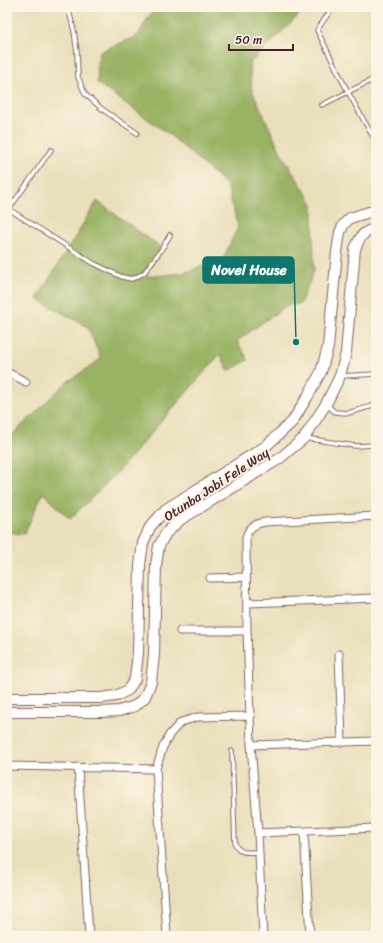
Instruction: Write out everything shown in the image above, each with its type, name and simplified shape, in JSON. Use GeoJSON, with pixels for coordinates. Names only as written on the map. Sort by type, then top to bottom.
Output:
{"type":"FeatureCollection","features":[{"type":"Feature","properties":{"kind":"street","name":"Otunba Jobi Fele Way"},"geometry":{"type":"LineString","coordinates":[[7,698],[101,698],[116,696],[128,690],[135,679],[138,653],[140,565],[143,543],[150,527],[166,509],[266,446],[292,422],[321,372],[328,347],[340,232],[344,224],[350,218],[373,212]]}},
{"type":"Feature","properties":{"kind":"street","name":"Otunba Jobi Fele Way"},"geometry":{"type":"LineString","coordinates":[[7,712],[119,712],[135,706],[145,697],[151,682],[154,655],[156,565],[159,546],[166,533],[180,520],[279,459],[304,438],[326,404],[340,376],[346,353],[355,249],[360,238],[366,232],[376,228]]}},
{"type":"Feature","properties":{"kind":"street"},"geometry":{"type":"LineString","coordinates":[[7,372],[26,382]]}},
{"type":"Feature","properties":{"kind":"street"},"geometry":{"type":"LineString","coordinates":[[263,936],[258,833],[251,745],[247,631],[247,532],[259,523],[376,516]]}},
{"type":"Feature","properties":{"kind":"street"},"geometry":{"type":"LineString","coordinates":[[210,578],[246,577]]}},
{"type":"Feature","properties":{"kind":"street"},"geometry":{"type":"LineString","coordinates":[[140,598],[156,598]]}},
{"type":"Feature","properties":{"kind":"street"},"geometry":{"type":"LineString","coordinates":[[247,603],[376,598]]}},
{"type":"Feature","properties":{"kind":"street"},"geometry":{"type":"LineString","coordinates":[[180,631],[247,631]]}},
{"type":"Feature","properties":{"kind":"street"},"geometry":{"type":"LineString","coordinates":[[339,654],[342,742]]}},
{"type":"Feature","properties":{"kind":"street"},"geometry":{"type":"LineString","coordinates":[[167,936],[156,769],[163,747],[170,734],[181,722],[198,717],[251,716]]}},
{"type":"Feature","properties":{"kind":"street"},"geometry":{"type":"LineString","coordinates":[[251,745],[376,741]]}},
{"type":"Feature","properties":{"kind":"street"},"geometry":{"type":"LineString","coordinates":[[7,766],[156,769]]}},
{"type":"Feature","properties":{"kind":"street"},"geometry":{"type":"LineString","coordinates":[[78,767],[89,936]]}},
{"type":"Feature","properties":{"kind":"street"},"geometry":{"type":"LineString","coordinates":[[258,833],[376,828]]}},
{"type":"Feature","properties":{"kind":"street"},"geometry":{"type":"LineString","coordinates":[[304,832],[310,936]]}},
{"type":"Feature","properties":{"kind":"lane"},"geometry":{"type":"LineString","coordinates":[[68,7],[74,31],[78,76],[85,94],[102,109],[137,133]]}},
{"type":"Feature","properties":{"kind":"lane"},"geometry":{"type":"LineString","coordinates":[[331,10],[317,30],[348,92],[376,142]]}},
{"type":"Feature","properties":{"kind":"lane"},"geometry":{"type":"LineString","coordinates":[[322,105],[376,78]]}},
{"type":"Feature","properties":{"kind":"lane"},"geometry":{"type":"LineString","coordinates":[[371,80],[376,90]]}},
{"type":"Feature","properties":{"kind":"lane"},"geometry":{"type":"LineString","coordinates":[[51,150],[8,209],[93,263],[122,277],[132,279],[144,273],[170,235]]}},
{"type":"Feature","properties":{"kind":"lane"},"geometry":{"type":"LineString","coordinates":[[340,376],[376,374]]}},
{"type":"Feature","properties":{"kind":"lane"},"geometry":{"type":"LineString","coordinates":[[326,404],[336,412],[348,413],[376,405]]}},
{"type":"Feature","properties":{"kind":"lane"},"geometry":{"type":"LineString","coordinates":[[304,438],[355,446],[376,444]]}},
{"type":"Feature","properties":{"kind":"lane"},"geometry":{"type":"LineString","coordinates":[[232,751],[235,844],[238,849],[243,852],[258,852]]}},
{"type":"Feature","properties":{"kind":"green space"},"geometry":{"type":"Polygon","coordinates":[[[161,7],[307,7],[249,64],[252,90],[282,155],[313,204],[314,271],[300,304],[287,305],[237,341],[248,360],[229,371],[220,354],[113,477],[70,519],[43,493],[24,534],[7,532],[7,440],[67,382],[101,359],[88,327],[37,299],[97,201],[163,249],[144,276],[183,273],[223,259],[238,227],[227,185],[170,135],[97,83],[99,52],[138,36],[148,17],[161,7]]]}},
{"type":"Feature","properties":{"kind":"place","name":"Novel House"},"geometry":{"type":"Point","coordinates":[296,342]}}]}
